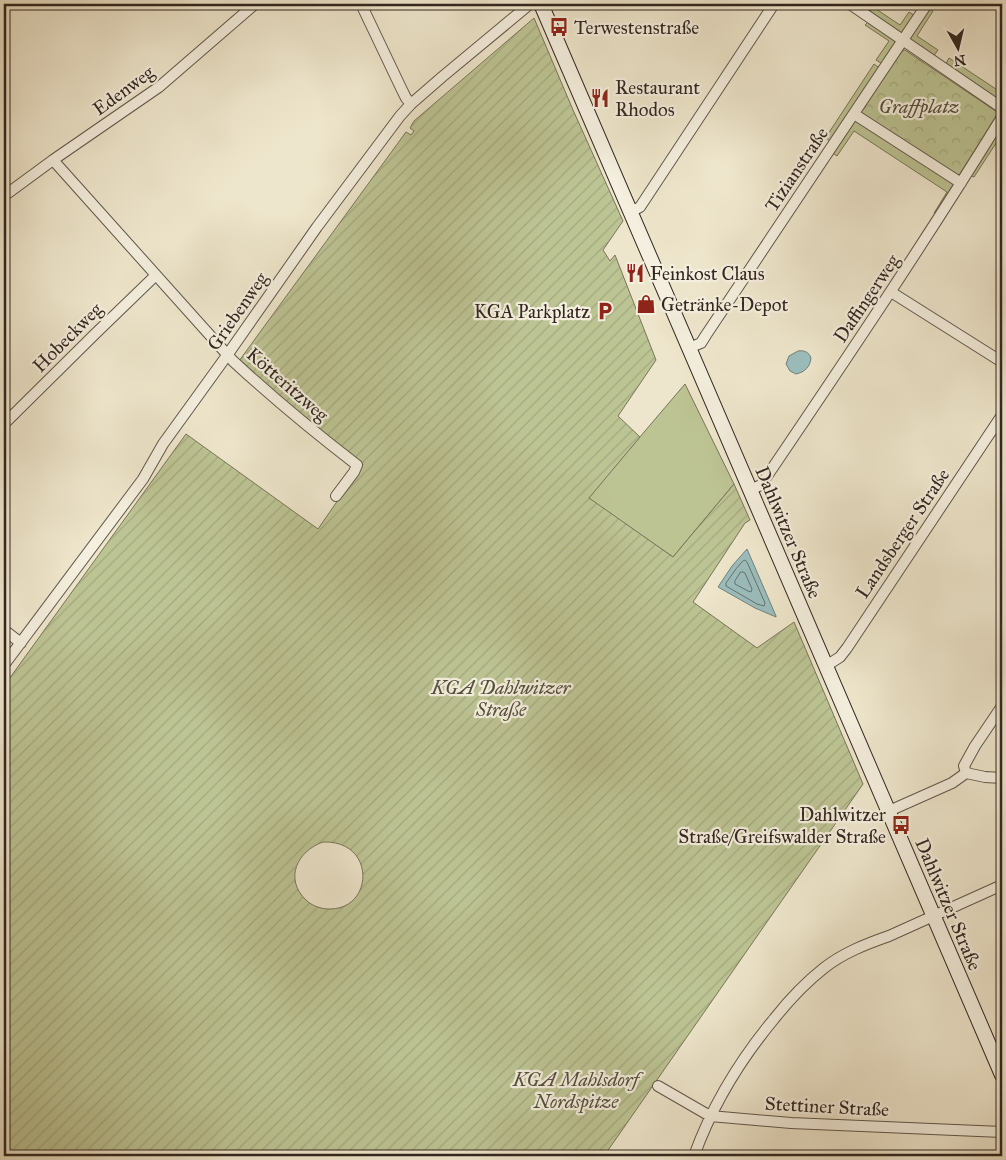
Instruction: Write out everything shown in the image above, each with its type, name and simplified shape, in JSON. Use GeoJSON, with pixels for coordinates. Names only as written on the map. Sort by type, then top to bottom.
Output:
{"type":"FeatureCollection","features":[{"type":"Feature","properties":{"kind":"main road","name":"Dahlwitzer Straße"},"geometry":{"type":"LineString","coordinates":[[541,4],[1002,1075]]}},
{"type":"Feature","properties":{"kind":"street","name":"Edenweg"},"geometry":{"type":"LineString","coordinates":[[4,196],[160,87],[255,4]]}},
{"type":"Feature","properties":{"kind":"street","name":"Griebenweg"},"geometry":{"type":"LineString","coordinates":[[4,665],[143,479],[163,444],[324,218],[400,116],[411,104],[530,4]]}},
{"type":"Feature","properties":{"kind":"street"},"geometry":{"type":"LineString","coordinates":[[631,212],[640,206],[774,4]]}},
{"type":"Feature","properties":{"kind":"street"},"geometry":{"type":"LineString","coordinates":[[850,4],[1002,108]]}},
{"type":"Feature","properties":{"kind":"street","name":"Tizianstraße"},"geometry":{"type":"LineString","coordinates":[[689,348],[700,343],[706,335],[927,4]]}},
{"type":"Feature","properties":{"kind":"street"},"geometry":{"type":"LineString","coordinates":[[363,7],[406,98],[411,104]]}},
{"type":"Feature","properties":{"kind":"street"},"geometry":{"type":"LineString","coordinates":[[854,114],[961,183]]}},
{"type":"Feature","properties":{"kind":"street","name":"Daffingerweg"},"geometry":{"type":"LineString","coordinates":[[750,490],[761,485],[891,292],[1002,117]]}},
{"type":"Feature","properties":{"kind":"street","name":"Kötteritzweg"},"geometry":{"type":"LineString","coordinates":[[53,160],[233,361],[357,465],[336,496]]}},
{"type":"Feature","properties":{"kind":"street","name":"Hobeckweg"},"geometry":{"type":"LineString","coordinates":[[4,424],[156,275]]}},
{"type":"Feature","properties":{"kind":"street"},"geometry":{"type":"LineString","coordinates":[[891,292],[1002,362]]}},
{"type":"Feature","properties":{"kind":"street","name":"Landsberger Straße"},"geometry":{"type":"LineString","coordinates":[[826,666],[840,657],[847,648],[1002,415]]}},
{"type":"Feature","properties":{"kind":"street"},"geometry":{"type":"LineString","coordinates":[[4,630],[21,643]]}},
{"type":"Feature","properties":{"kind":"street"},"geometry":{"type":"LineString","coordinates":[[966,773],[964,766],[1002,706]]}},
{"type":"Feature","properties":{"kind":"street"},"geometry":{"type":"LineString","coordinates":[[889,812],[952,783],[966,773],[1002,778]]}},
{"type":"Feature","properties":{"kind":"street"},"geometry":{"type":"LineString","coordinates":[[694,1156],[710,1116],[748,1053],[797,991],[825,966],[852,951],[1002,885]]}},
{"type":"Feature","properties":{"kind":"street","name":"Stettiner Straße"},"geometry":{"type":"LineString","coordinates":[[658,1086],[710,1116],[791,1123],[1002,1132]]}},
{"type":"Feature","properties":{"kind":"green space"},"geometry":{"type":"Polygon","coordinates":[[[873,7],[900,25],[909,12],[915,16],[903,33],[899,34],[868,14],[873,7]]]}},
{"type":"Feature","properties":{"kind":"green space"},"geometry":{"type":"Polygon","coordinates":[[[927,8],[933,11],[917,36],[938,50],[933,57],[909,40],[927,8]]]}},
{"type":"Feature","properties":{"kind":"green space","name":"KGA Dahlwitzer Straße"},"geometry":{"type":"Polygon","coordinates":[[[534,18],[623,221],[603,250],[610,261],[615,255],[656,360],[618,416],[640,437],[589,498],[673,557],[734,484],[750,520],[745,523],[693,602],[757,648],[794,622],[863,784],[604,1156],[4,1156],[4,686],[186,434],[318,529],[363,464],[321,433],[239,361],[406,132],[411,135],[414,131],[410,128],[414,121],[534,18]],[[323,842],[314,846],[306,852],[296,866],[295,875],[299,892],[308,902],[317,907],[330,909],[345,906],[355,898],[361,887],[363,875],[360,862],[353,852],[340,844],[323,842]]]}},
{"type":"Feature","properties":{"kind":"green space"},"geometry":{"type":"Polygon","coordinates":[[[869,21],[894,39],[895,43],[884,65],[876,60],[889,41],[865,25],[869,21]]]}},
{"type":"Feature","properties":{"kind":"green space","name":"Graffplatz"},"geometry":{"type":"Polygon","coordinates":[[[900,50],[905,50],[1000,114],[960,177],[862,115],[861,110],[900,50]]]}},
{"type":"Feature","properties":{"kind":"green space"},"geometry":{"type":"Polygon","coordinates":[[[949,58],[1002,93],[1002,103],[945,65],[949,58]]]}},
{"type":"Feature","properties":{"kind":"green space"},"geometry":{"type":"Polygon","coordinates":[[[874,64],[881,69],[831,142],[826,138],[828,134],[874,64]]]}},
{"type":"Feature","properties":{"kind":"green space"},"geometry":{"type":"Polygon","coordinates":[[[858,120],[956,185],[937,214],[934,213],[947,192],[854,131],[837,156],[831,152],[852,122],[858,120]]]}},
{"type":"Feature","properties":{"kind":"green space"},"geometry":{"type":"Polygon","coordinates":[[[1002,124],[1002,134],[974,177],[969,175],[1002,124]]]}},
{"type":"Feature","properties":{"kind":"green space"},"geometry":{"type":"Polygon","coordinates":[[[685,384],[734,484],[673,557],[588,498],[685,384]]]}},
{"type":"Feature","properties":{"kind":"water"},"geometry":{"type":"Polygon","coordinates":[[[798,351],[806,352],[811,358],[810,364],[806,369],[796,374],[790,371],[786,364],[789,356],[798,351]]]}},
{"type":"Feature","properties":{"kind":"water"},"geometry":{"type":"Polygon","coordinates":[[[747,549],[776,617],[755,608],[718,587],[732,566],[747,549]]]}},
{"type":"Feature","properties":{"kind":"place","name":"Terwestenstraße"},"geometry":{"type":"Point","coordinates":[559,27]}},
{"type":"Feature","properties":{"kind":"place","name":"Restaurant Rhodos"},"geometry":{"type":"Point","coordinates":[600,98]}},
{"type":"Feature","properties":{"kind":"place","name":"Feinkost Claus"},"geometry":{"type":"Point","coordinates":[635,273]}},
{"type":"Feature","properties":{"kind":"place","name":"Getränke-Depot"},"geometry":{"type":"Point","coordinates":[646,304]}},
{"type":"Feature","properties":{"kind":"place","name":"KGA Parkplatz"},"geometry":{"type":"Point","coordinates":[605,311]}},
{"type":"Feature","properties":{"kind":"place","name":"Dahlwitzer Straße/Greifswalder Straße"},"geometry":{"type":"Point","coordinates":[901,825]}},
{"type":"Feature","properties":{"kind":"park label","name":"KGA Mahlsdorf Nordspitze"},"geometry":{"type":"Point","coordinates":[576,1090]}}]}
